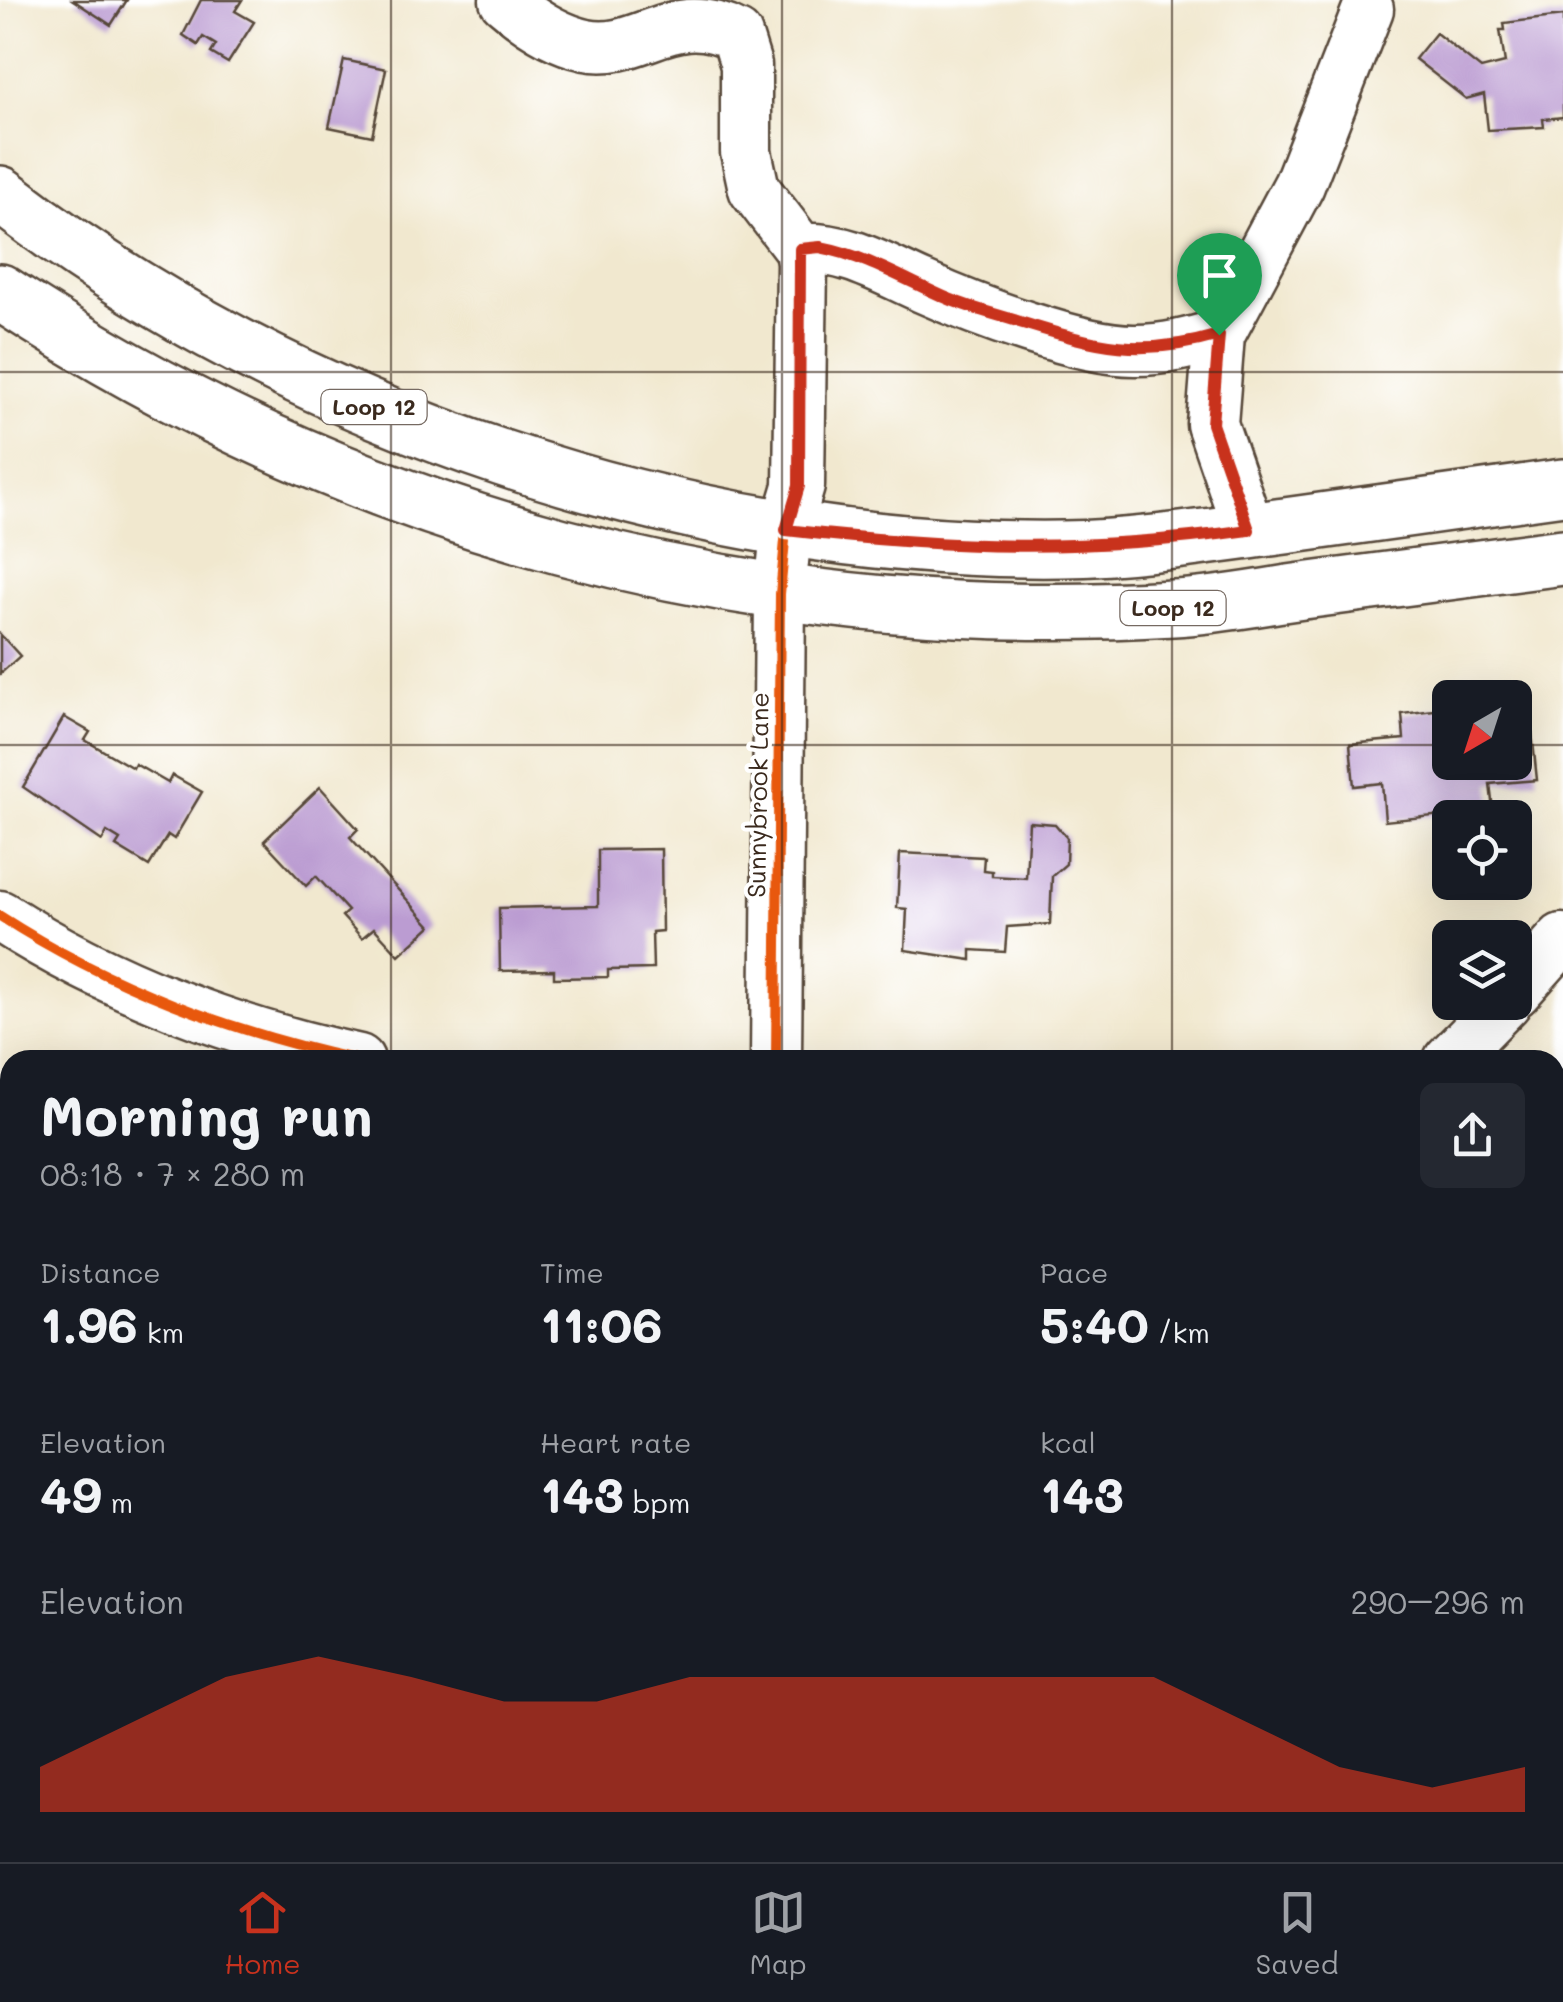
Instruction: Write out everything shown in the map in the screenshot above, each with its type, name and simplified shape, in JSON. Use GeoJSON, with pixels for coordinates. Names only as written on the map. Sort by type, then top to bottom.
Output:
{"type":"FeatureCollection","features":[{"type":"Feature","properties":{"kind":"main road","name":"Loop 12"},"geometry":{"type":"LineString","coordinates":[[0,194],[84,254],[197,324],[323,386],[584,484],[786,530],[920,546],[1062,549],[1140,545],[1563,487]]}},
{"type":"Feature","properties":{"kind":"main road","name":"Loop 12"},"geometry":{"type":"LineString","coordinates":[[0,292],[145,381],[387,492],[535,541],[780,594],[934,608],[1176,608],[1563,557]]}},
{"type":"Feature","properties":{"kind":"street"},"geometry":{"type":"LineString","coordinates":[[505,0],[541,28],[588,45],[620,43],[693,23],[720,27],[744,18],[746,152],[754,189],[800,249],[850,252],[954,301],[1092,344],[1132,351],[1176,348],[1219,335]]}},
{"type":"Feature","properties":{"kind":"street"},"geometry":{"type":"LineString","coordinates":[[1249,530],[1212,424],[1219,335],[1299,185],[1368,8]]}},
{"type":"Feature","properties":{"kind":"street","name":"Sunnybrook Lane"},"geometry":{"type":"LineString","coordinates":[[776,1050],[780,594],[786,530],[799,486],[800,249]]}},
{"type":"Feature","properties":{"kind":"street"},"geometry":{"type":"LineString","coordinates":[[0,916],[128,986],[314,1050]]}},
{"type":"Feature","properties":{"kind":"street"},"geometry":{"type":"LineString","coordinates":[[1532,973],[1562,939]]}},
{"type":"Feature","properties":{"kind":"street"},"geometry":{"type":"LineString","coordinates":[[1459,1050],[1488,1020]]}},
{"type":"Feature","properties":{"kind":"building"},"geometry":{"type":"Polygon","coordinates":[[[73,0],[127,0],[111,25],[73,0]]]}},
{"type":"Feature","properties":{"kind":"building"},"geometry":{"type":"Polygon","coordinates":[[[201,0],[242,0],[235,11],[254,22],[228,63],[211,53],[216,45],[203,37],[198,45],[183,35],[201,0]]]}},
{"type":"Feature","properties":{"kind":"building"},"geometry":{"type":"Polygon","coordinates":[[[1563,16],[1563,117],[1543,119],[1544,127],[1488,130],[1484,94],[1466,99],[1415,59],[1436,33],[1481,69],[1505,63],[1500,30],[1505,30],[1504,23],[1563,16]]]}},
{"type":"Feature","properties":{"kind":"building"},"geometry":{"type":"Polygon","coordinates":[[[344,60],[386,69],[372,136],[329,127],[344,60]]]}},
{"type":"Feature","properties":{"kind":"building"},"geometry":{"type":"Polygon","coordinates":[[[0,634],[20,656],[0,674],[0,634]]]}},
{"type":"Feature","properties":{"kind":"building"},"geometry":{"type":"Polygon","coordinates":[[[1432,710],[1432,780],[1532,780],[1532,732],[1537,780],[1490,784],[1492,800],[1432,800],[1432,816],[1385,821],[1382,783],[1354,786],[1350,744],[1404,739],[1402,714],[1432,710]]]}},
{"type":"Feature","properties":{"kind":"building"},"geometry":{"type":"Polygon","coordinates":[[[64,717],[90,732],[85,740],[133,768],[135,764],[168,783],[172,775],[202,792],[174,839],[168,835],[149,866],[116,846],[120,840],[107,832],[102,841],[23,787],[64,717]]]}},
{"type":"Feature","properties":{"kind":"building"},"geometry":{"type":"Polygon","coordinates":[[[320,787],[358,829],[350,837],[431,926],[399,955],[374,928],[362,938],[342,916],[348,911],[316,876],[306,886],[264,841],[320,787]]]}},
{"type":"Feature","properties":{"kind":"building"},"geometry":{"type":"Polygon","coordinates":[[[1029,822],[1055,824],[1067,838],[1066,864],[1052,876],[1050,924],[1007,927],[1005,952],[971,950],[971,960],[905,950],[907,909],[897,908],[900,853],[984,857],[983,870],[992,871],[992,876],[1026,878],[1029,822]]]}},
{"type":"Feature","properties":{"kind":"building"},"geometry":{"type":"Polygon","coordinates":[[[661,849],[662,931],[652,932],[653,969],[608,970],[608,977],[554,978],[554,970],[500,971],[499,908],[598,906],[598,850],[661,849]]]}},
{"type":"Feature","properties":{"kind":"cycle path"},"geometry":{"type":"LineString","coordinates":[[776,1050],[780,594],[786,530]]}},
{"type":"Feature","properties":{"kind":"cycle path"},"geometry":{"type":"LineString","coordinates":[[0,916],[128,985],[219,1021],[316,1050]]}},
{"type":"Feature","properties":{"kind":"route"},"geometry":{"type":"LineString","coordinates":[[820,247],[850,252],[954,301],[1092,344],[1132,351],[1176,348],[1219,335],[1212,424],[1249,530],[1140,545],[1062,549],[920,546],[786,530],[799,486],[800,249],[820,247]]}}]}
